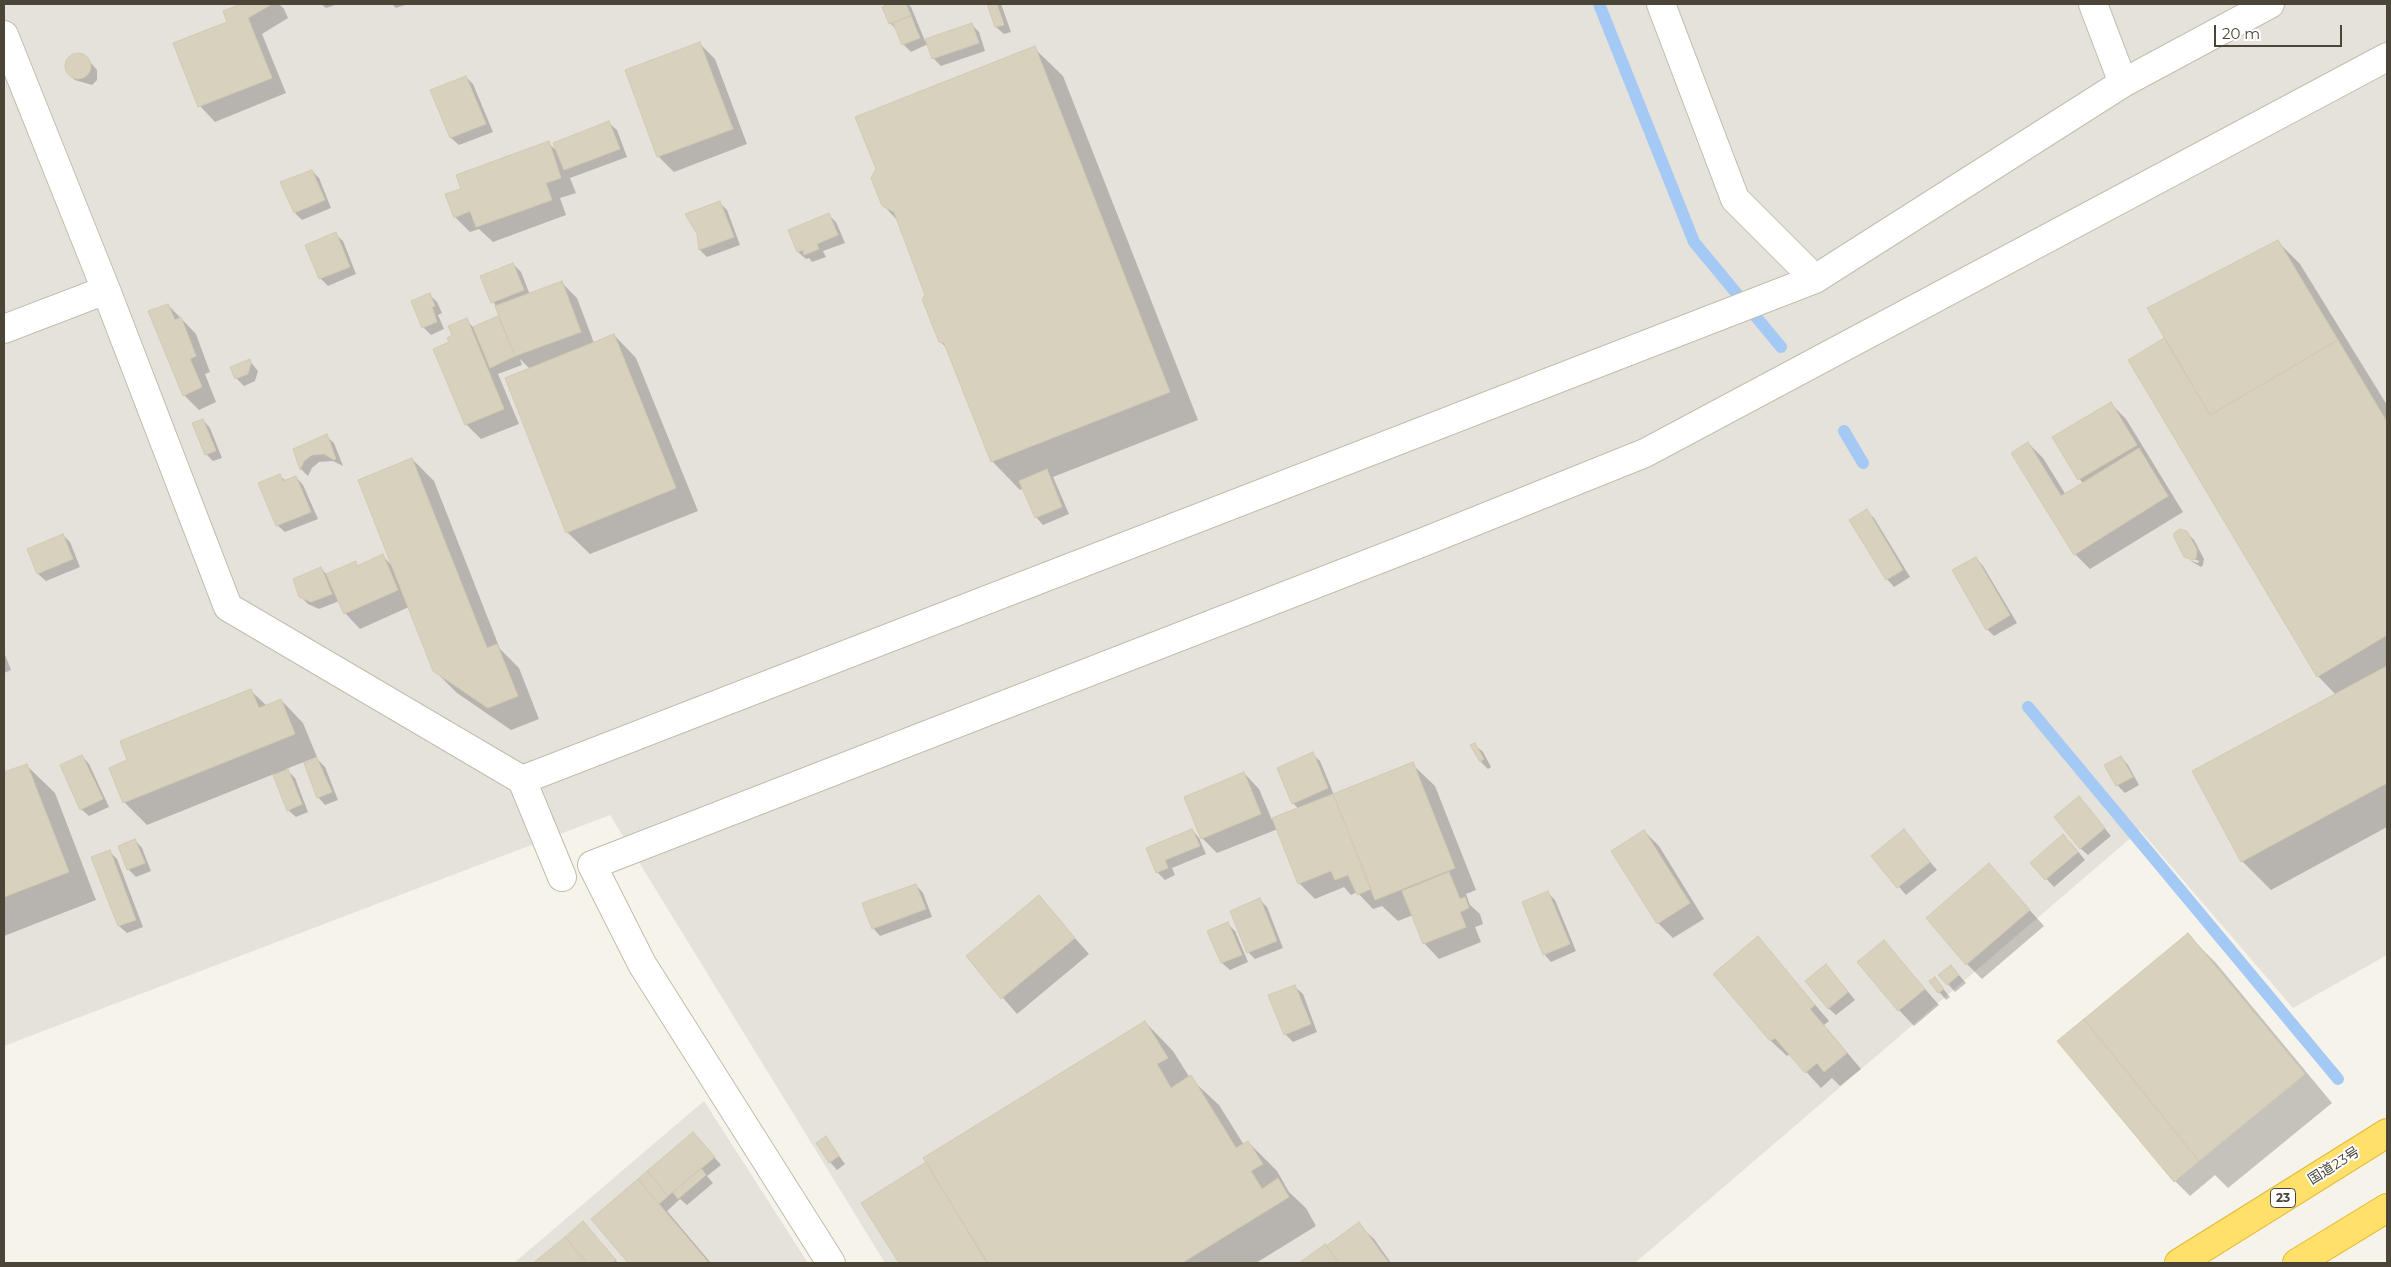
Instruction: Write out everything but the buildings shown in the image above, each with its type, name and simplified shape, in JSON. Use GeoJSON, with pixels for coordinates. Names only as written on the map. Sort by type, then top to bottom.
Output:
{"type":"FeatureCollection","features":[{"type":"Feature","properties":{"kind":"highway","name":"国道23号"},"geometry":{"type":"LineString","coordinates":[[2179,1263],[2387,1133]]}},
{"type":"Feature","properties":{"kind":"highway"},"geometry":{"type":"LineString","coordinates":[[2297,1263],[2387,1208]]}},
{"type":"Feature","properties":{"kind":"lane"},"geometry":{"type":"LineString","coordinates":[[1661,4],[1735,199],[1815,279]]}},
{"type":"Feature","properties":{"kind":"lane"},"geometry":{"type":"LineString","coordinates":[[2093,4],[2123,83]]}},
{"type":"Feature","properties":{"kind":"lane"},"geometry":{"type":"LineString","coordinates":[[522,780],[1815,279],[2123,83],[2270,4]]}},
{"type":"Feature","properties":{"kind":"lane"},"geometry":{"type":"LineString","coordinates":[[4,35],[106,290],[228,607],[522,780],[562,876]]}},
{"type":"Feature","properties":{"kind":"lane"},"geometry":{"type":"LineString","coordinates":[[831,1263],[642,964],[592,865],[1412,546],[1645,453],[2387,57]]}},
{"type":"Feature","properties":{"kind":"lane"},"geometry":{"type":"LineString","coordinates":[[4,329],[106,290]]}},
{"type":"Feature","properties":{"kind":"shaded area"},"geometry":{"type":"Polygon","coordinates":[[[4,4],[2387,4],[2387,955],[2293,1008],[2140,830],[1635,1263],[885,1263],[610,815],[4,1046],[4,4]]]}},
{"type":"Feature","properties":{"kind":"shaded area"},"geometry":{"type":"Polygon","coordinates":[[[704,1101],[808,1263],[514,1263],[704,1101]]]}},
{"type":"Feature","properties":{"kind":"waterway"},"geometry":{"type":"LineString","coordinates":[[1599,4],[1694,242],[1781,347]]}},
{"type":"Feature","properties":{"kind":"waterway"},"geometry":{"type":"LineString","coordinates":[[1844,431],[1863,463]]}},
{"type":"Feature","properties":{"kind":"waterway"},"geometry":{"type":"LineString","coordinates":[[2028,707],[2338,1079]]}}]}
